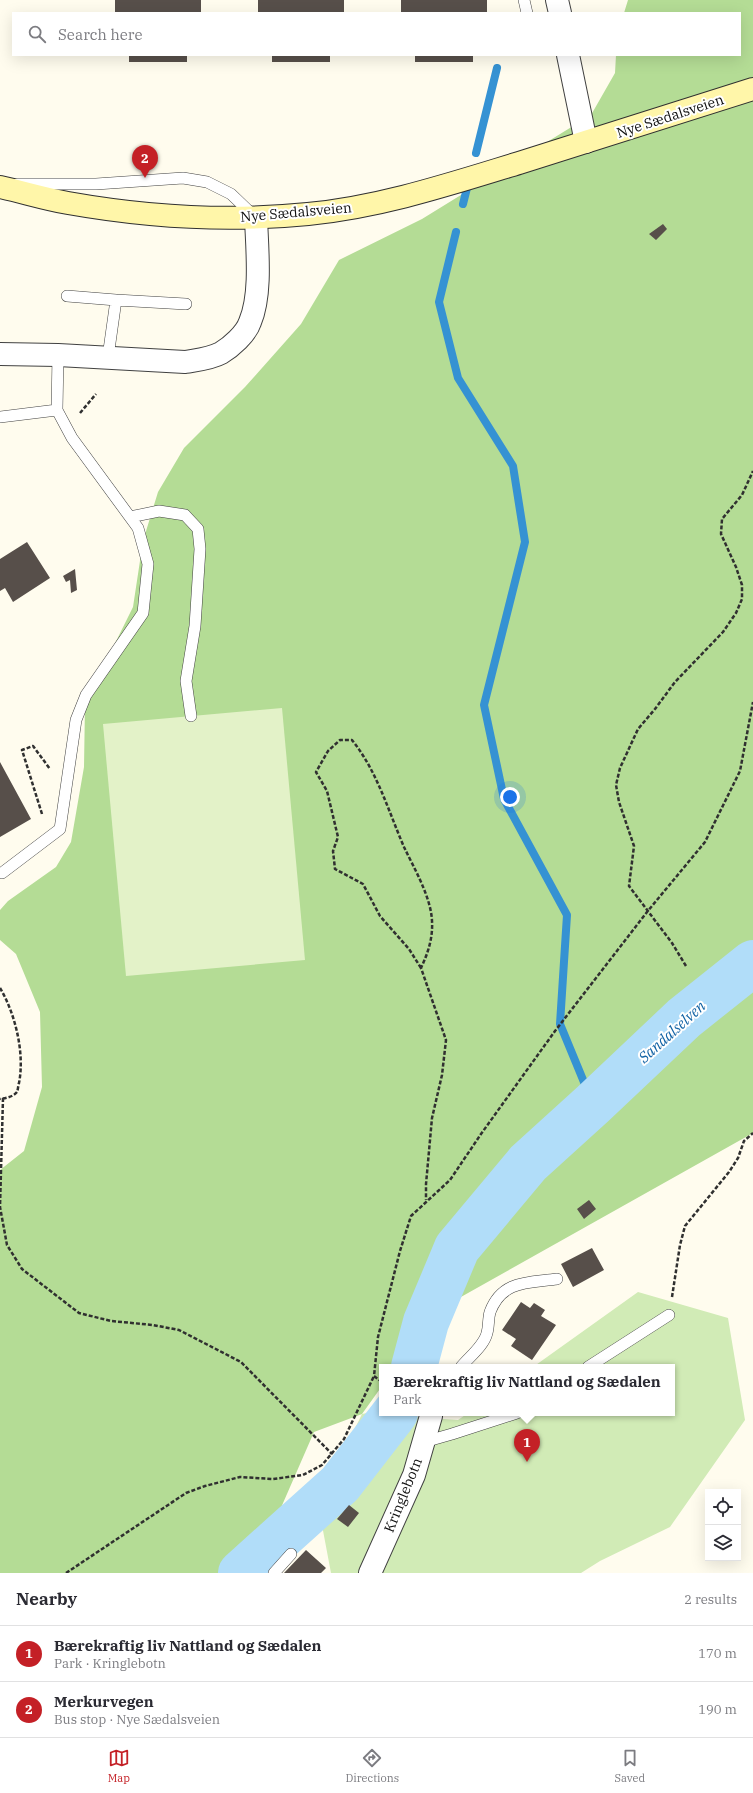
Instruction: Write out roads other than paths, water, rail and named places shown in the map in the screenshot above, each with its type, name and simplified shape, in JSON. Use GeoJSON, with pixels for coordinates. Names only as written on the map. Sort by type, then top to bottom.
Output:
{"type":"FeatureCollection","features":[{"type":"Feature","properties":{"kind":"main road","name":"Nye Sædalsveien"},"geometry":{"type":"LineString","coordinates":[[0,185],[66,203],[122,212],[186,217],[256,218],[309,214],[378,202],[432,190],[753,89]]}},
{"type":"Feature","properties":{"kind":"street"},"geometry":{"type":"LineString","coordinates":[[557,0],[560,12]]}},
{"type":"Feature","properties":{"kind":"street"},"geometry":{"type":"LineString","coordinates":[[568,56],[586,142]]}},
{"type":"Feature","properties":{"kind":"street"},"geometry":{"type":"LineString","coordinates":[[0,354],[108,357],[185,362],[220,354],[236,341],[250,323],[255,307],[257,276],[256,218]]}},
{"type":"Feature","properties":{"kind":"street","name":"Kringlebotn"},"geometry":{"type":"LineString","coordinates":[[370,1573],[414,1475],[431,1416]]}},
{"type":"Feature","properties":{"kind":"lane"},"geometry":{"type":"LineString","coordinates":[[524,0],[527,12]]}},
{"type":"Feature","properties":{"kind":"lane"},"geometry":{"type":"LineString","coordinates":[[0,185],[96,184],[183,178],[207,182],[231,194],[256,218]]}},
{"type":"Feature","properties":{"kind":"lane"},"geometry":{"type":"LineString","coordinates":[[67,296],[186,304]]}},
{"type":"Feature","properties":{"kind":"lane"},"geometry":{"type":"LineString","coordinates":[[108,357],[116,300]]}},
{"type":"Feature","properties":{"kind":"lane"},"geometry":{"type":"LineString","coordinates":[[2,873],[60,829],[76,720],[86,694],[143,613],[148,564],[138,528],[72,438],[57,410],[58,355]]}},
{"type":"Feature","properties":{"kind":"lane"},"geometry":{"type":"LineString","coordinates":[[0,417],[57,410]]}},
{"type":"Feature","properties":{"kind":"lane"},"geometry":{"type":"LineString","coordinates":[[130,517],[159,512],[185,515],[198,529],[200,549],[195,619],[186,681],[192,716]]}},
{"type":"Feature","properties":{"kind":"lane"},"geometry":{"type":"LineString","coordinates":[[463,1364],[487,1333],[490,1312],[497,1297],[506,1289],[519,1284],[557,1279]]}},
{"type":"Feature","properties":{"kind":"lane"},"geometry":{"type":"LineString","coordinates":[[593,1364],[669,1315]]}},
{"type":"Feature","properties":{"kind":"lane"},"geometry":{"type":"LineString","coordinates":[[424,1442],[508,1416]]}},
{"type":"Feature","properties":{"kind":"lane"},"geometry":{"type":"LineString","coordinates":[[274,1573],[291,1554]]}},
{"type":"Feature","properties":{"kind":"waterway"},"geometry":{"type":"LineString","coordinates":[[476,153],[497,68]]}},
{"type":"Feature","properties":{"kind":"waterway"},"geometry":{"type":"LineString","coordinates":[[463,204],[468,184]]}},
{"type":"Feature","properties":{"kind":"waterway"},"geometry":{"type":"LineString","coordinates":[[456,232],[439,302],[458,378],[513,466],[525,542],[484,705],[504,799],[567,915],[560,1024],[593,1104]]}},
{"type":"Feature","properties":{"kind":"waterway","name":"Sandalselven"},"geometry":{"type":"LineString","coordinates":[[415,1364],[426,1322],[457,1248],[528,1163],[684,1018],[753,963]]}},
{"type":"Feature","properties":{"kind":"waterway"},"geometry":{"type":"LineString","coordinates":[[241,1573],[340,1484],[393,1416]]}},
{"type":"Feature","properties":{"kind":"place","name":"Merkurvegen"},"geometry":{"type":"Point","coordinates":[145,178]}},
{"type":"Feature","properties":{"kind":"place","name":"Bærekraftig liv Nattland og Sædalen"},"geometry":{"type":"Point","coordinates":[527,1462]}}]}
